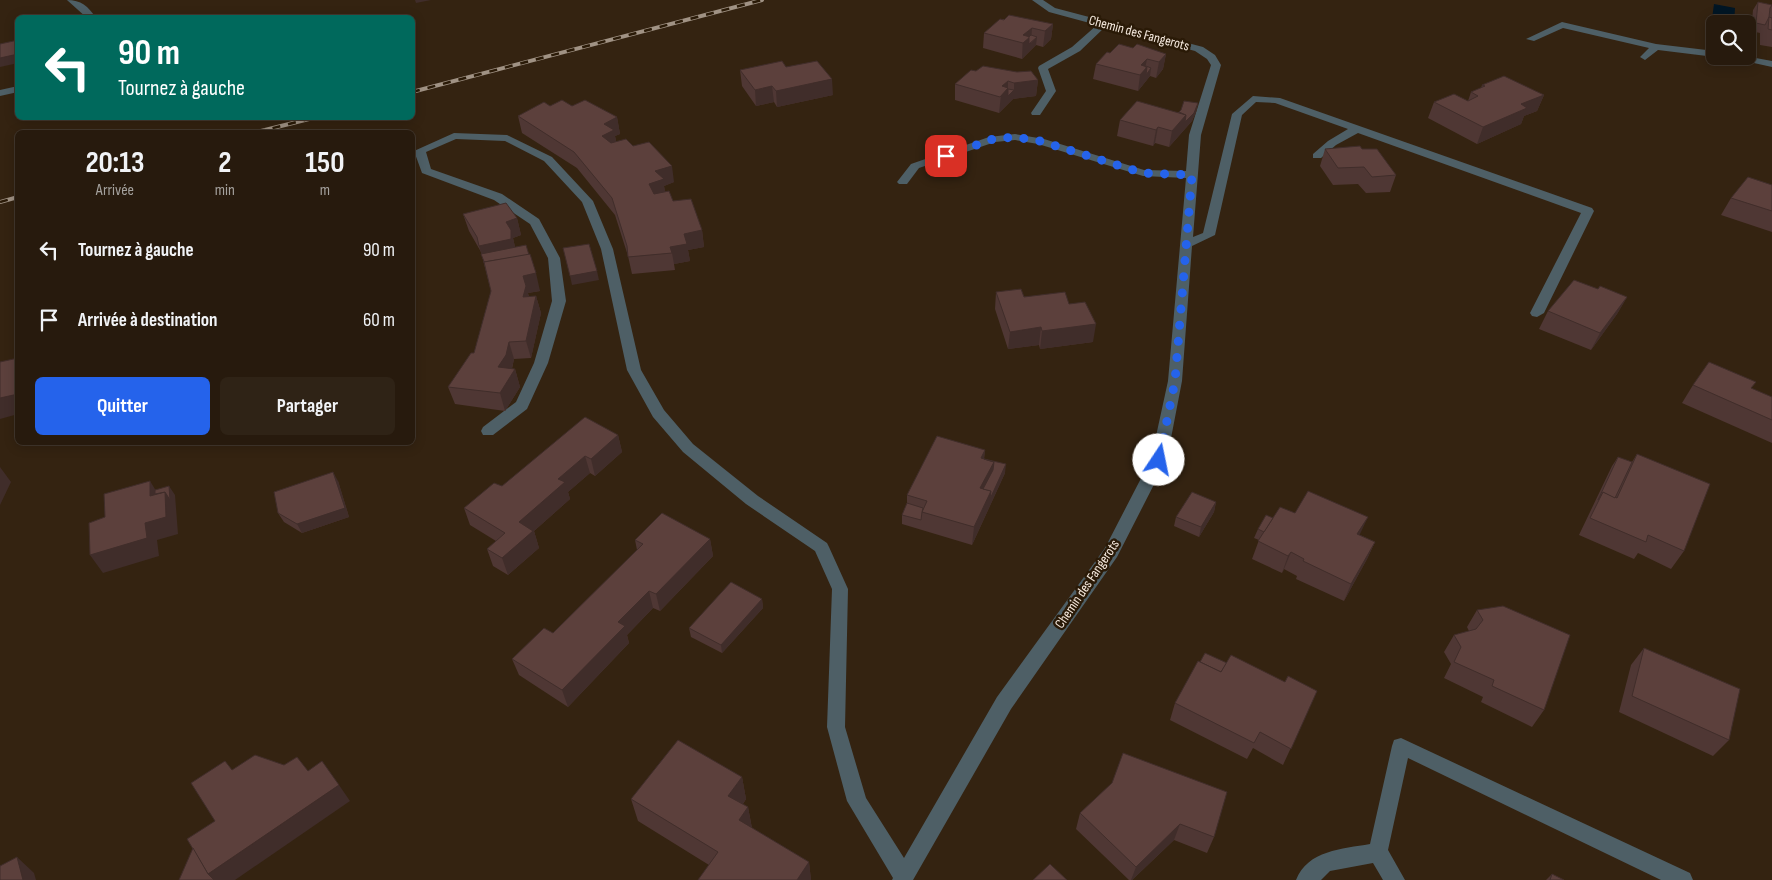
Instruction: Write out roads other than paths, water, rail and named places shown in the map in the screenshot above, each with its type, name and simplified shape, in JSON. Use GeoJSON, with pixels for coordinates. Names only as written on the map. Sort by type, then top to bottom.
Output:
{"type":"FeatureCollection","features":[{"type":"Feature","properties":{"kind":"street"},"geometry":{"type":"LineString","coordinates":[[72,0],[90,15]]}},
{"type":"Feature","properties":{"kind":"street","name":"Chemin des Fangerots"},"geometry":{"type":"LineString","coordinates":[[903,879],[1004,703],[1111,552],[1159,460],[1175,381],[1195,135],[1216,66],[1211,57],[1199,49],[1052,10],[1037,0]]}},
{"type":"Feature","properties":{"kind":"street"},"geometry":{"type":"LineString","coordinates":[[1036,113],[1051,91],[1043,68],[1076,49],[1103,24]]}},
{"type":"Feature","properties":{"kind":"street"},"geometry":{"type":"LineString","coordinates":[[1532,39],[1562,25],[1656,48],[1706,53]]}},
{"type":"Feature","properties":{"kind":"street"},"geometry":{"type":"LineString","coordinates":[[1645,57],[1656,48]]}},
{"type":"Feature","properties":{"kind":"street"},"geometry":{"type":"LineString","coordinates":[[1756,61],[1772,64]]}},
{"type":"Feature","properties":{"kind":"street"},"geometry":{"type":"LineString","coordinates":[[0,93],[15,90]]}},
{"type":"Feature","properties":{"kind":"street"},"geometry":{"type":"LineString","coordinates":[[1186,244],[1209,235],[1237,114],[1253,99],[1276,100],[1588,211],[1537,313]]}},
{"type":"Feature","properties":{"kind":"street"},"geometry":{"type":"LineString","coordinates":[[1317,156],[1332,143],[1358,128]]}},
{"type":"Feature","properties":{"kind":"street"},"geometry":{"type":"LineString","coordinates":[[488,431],[522,405],[541,363],[558,301],[554,258],[535,222],[498,197],[426,171],[420,151],[454,136],[507,138],[548,159],[587,201],[607,249],[634,370],[658,413],[688,448],[752,500],[821,547],[840,589],[836,727],[858,801],[903,879]]}},
{"type":"Feature","properties":{"kind":"street"},"geometry":{"type":"LineString","coordinates":[[903,182],[915,166],[993,139],[1015,137],[1040,141],[1143,173],[1192,175]]}},
{"type":"Feature","properties":{"kind":"street"},"geometry":{"type":"LineString","coordinates":[[1395,880],[1378,852],[1401,746],[1683,880]]}},
{"type":"Feature","properties":{"kind":"street"},"geometry":{"type":"LineString","coordinates":[[1306,880],[1325,862],[1378,852]]}},
{"type":"Feature","properties":{"kind":"water"},"geometry":{"type":"Polygon","coordinates":[[[1714,4],[1735,8],[1735,15],[1713,15],[1714,4]]]}},
{"type":"Feature","properties":{"kind":"railway"},"geometry":{"type":"LineString","coordinates":[[415,91],[762,0]]}},
{"type":"Feature","properties":{"kind":"railway"},"geometry":{"type":"LineString","coordinates":[[265,130],[305,120]]}},
{"type":"Feature","properties":{"kind":"railway"},"geometry":{"type":"LineString","coordinates":[[0,202],[15,198]]}}]}
